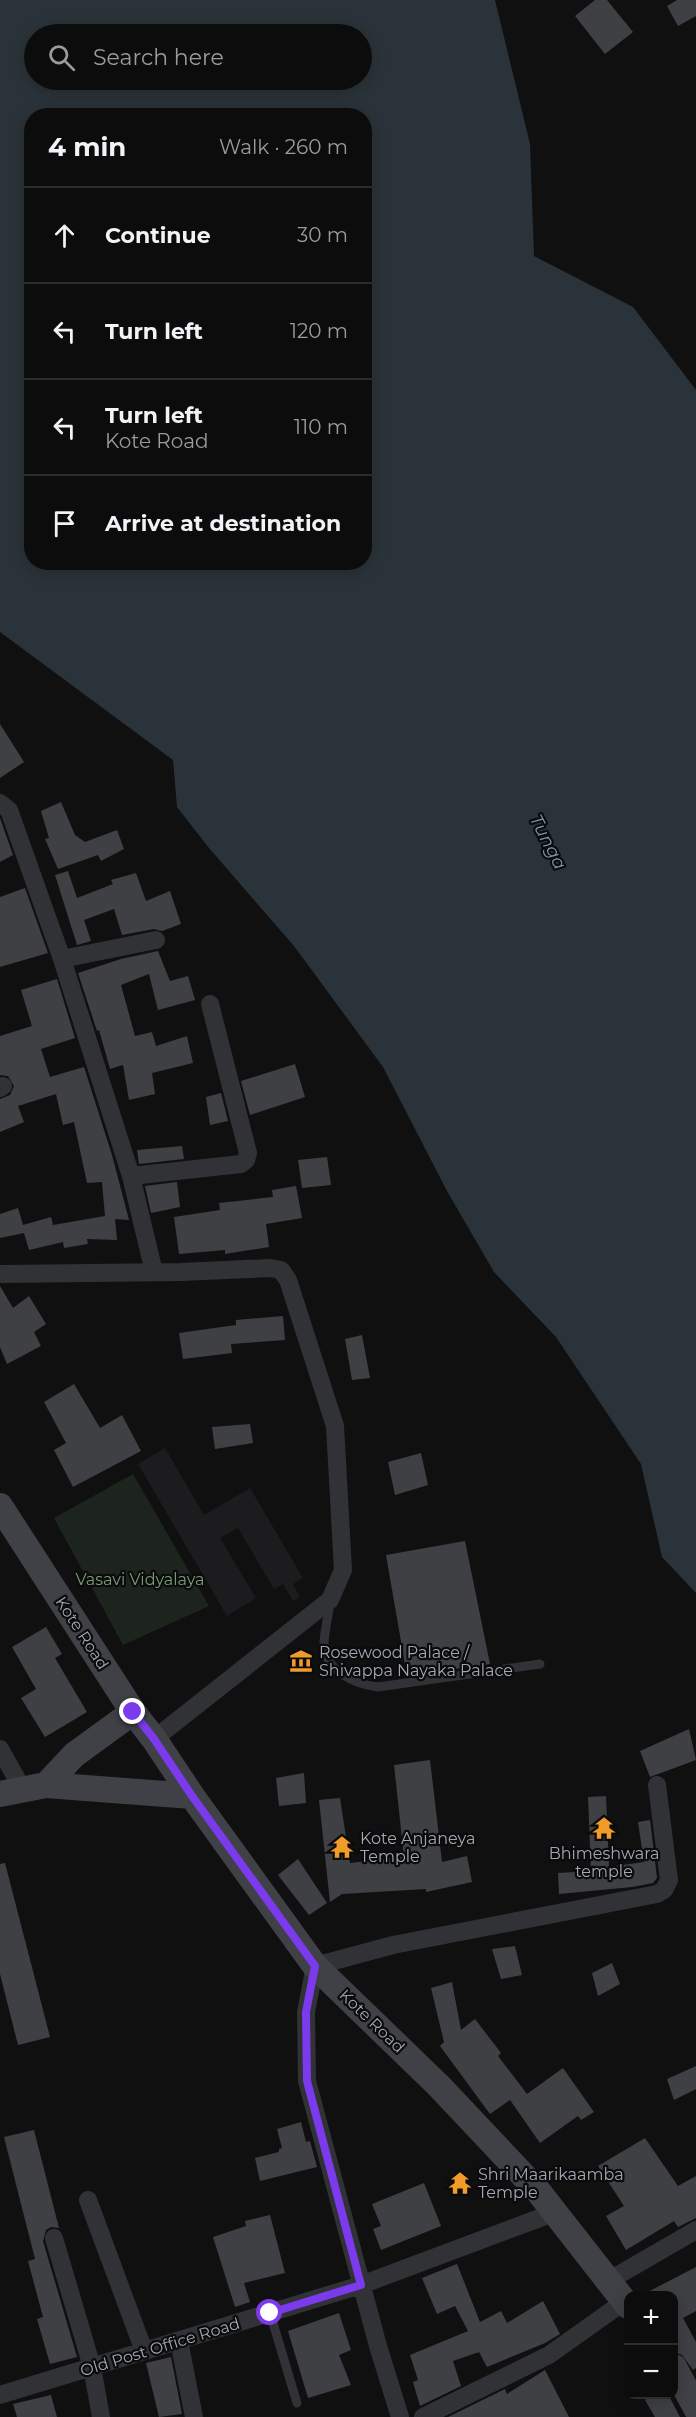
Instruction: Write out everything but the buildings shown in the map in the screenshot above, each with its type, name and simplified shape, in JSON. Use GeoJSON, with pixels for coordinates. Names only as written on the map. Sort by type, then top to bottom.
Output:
{"type":"FeatureCollection","features":[{"type":"Feature","properties":{"kind":"street"},"geometry":{"type":"LineString","coordinates":[[0,803],[9,810],[62,959],[131,1176],[154,1272]]}},
{"type":"Feature","properties":{"kind":"street"},"geometry":{"type":"LineString","coordinates":[[62,959],[156,940]]}},
{"type":"Feature","properties":{"kind":"street"},"geometry":{"type":"LineString","coordinates":[[131,1176],[241,1164],[246,1160],[248,1153],[210,1004]]}},
{"type":"Feature","properties":{"kind":"street"},"geometry":{"type":"LineString","coordinates":[[0,1274],[270,1268],[281,1270],[288,1280],[335,1426],[343,1570],[330,1600],[154,1739]]}},
{"type":"Feature","properties":{"kind":"street","name":"Kote Road"},"geometry":{"type":"LineString","coordinates":[[0,1506],[133,1712],[315,1966],[439,2086],[556,2212],[624,2300]]}},
{"type":"Feature","properties":{"kind":"street"},"geometry":{"type":"LineString","coordinates":[[23,1790],[133,1712]]}},
{"type":"Feature","properties":{"kind":"street"},"geometry":{"type":"LineString","coordinates":[[0,1749],[23,1790]]}},
{"type":"Feature","properties":{"kind":"street"},"geometry":{"type":"LineString","coordinates":[[400,2417],[361,2285],[307,2081],[306,2012],[315,1966],[393,1945],[664,1890],[669,1880],[657,1785]]}},
{"type":"Feature","properties":{"kind":"street"},"geometry":{"type":"LineString","coordinates":[[23,1790],[192,1796]]}},
{"type":"Feature","properties":{"kind":"street"},"geometry":{"type":"LineString","coordinates":[[88,2200],[144,2351]]}},
{"type":"Feature","properties":{"kind":"street","name":"Old Post Office Road"},"geometry":{"type":"LineString","coordinates":[[0,2394],[361,2285],[556,2212]]}},
{"type":"Feature","properties":{"kind":"street"},"geometry":{"type":"LineString","coordinates":[[608,2281],[696,2230]]}},
{"type":"Feature","properties":{"kind":"street"},"geometry":{"type":"LineString","coordinates":[[54,2238],[92,2367],[101,2417]]}},
{"type":"Feature","properties":{"kind":"street"},"geometry":{"type":"LineString","coordinates":[[423,2417],[549,2355],[624,2306]]}},
{"type":"Feature","properties":{"kind":"street"},"geometry":{"type":"LineString","coordinates":[[179,2341],[195,2417]]}},
{"type":"Feature","properties":{"kind":"street"},"geometry":{"type":"LineString","coordinates":[[678,2374],[696,2408]]}},
{"type":"Feature","properties":{"kind":"lane"},"geometry":{"type":"LineString","coordinates":[[330,1600],[324,1644],[329,1662],[341,1674],[363,1685],[378,1687],[540,1664]]}},
{"type":"Feature","properties":{"kind":"lane"},"geometry":{"type":"LineString","coordinates":[[270,2313],[297,2403]]}},
{"type":"Feature","properties":{"kind":"shaded area","name":"Vasavi Vidyalaya"},"geometry":{"type":"Polygon","coordinates":[[[165,1448],[204,1515],[250,1488],[303,1578],[293,1584],[300,1597],[293,1601],[283,1584],[274,1589],[238,1528],[220,1538],[256,1598],[227,1616],[138,1464],[165,1448]]]}},
{"type":"Feature","properties":{"kind":"green space","name":"Vasavi Vidyalaya"},"geometry":{"type":"Polygon","coordinates":[[[133,1474],[209,1606],[123,1645],[54,1518],[133,1474]]]}},
{"type":"Feature","properties":{"kind":"water","name":"Tunga"},"geometry":{"type":"Polygon","coordinates":[[[0,0],[495,0],[530,144],[534,256],[633,307],[696,390],[696,1593],[662,1557],[641,1464],[556,1337],[494,1272],[447,1191],[383,1067],[294,946],[209,848],[177,807],[173,760],[0,632],[0,0]]]}},
{"type":"Feature","properties":{"kind":"place","name":"Rosewood Palace / Shivappa Nayaka Palace"},"geometry":{"type":"Point","coordinates":[301,1661]}},
{"type":"Feature","properties":{"kind":"place","name":"Bhimeshwara temple"},"geometry":{"type":"Point","coordinates":[604,1828]}},
{"type":"Feature","properties":{"kind":"place","name":"Kote Anjaneya Temple"},"geometry":{"type":"Point","coordinates":[342,1847]}},
{"type":"Feature","properties":{"kind":"place","name":"Shri Maarikaamba Temple"},"geometry":{"type":"Point","coordinates":[460,2183]}},
{"type":"Feature","properties":{"kind":"route"},"geometry":{"type":"LineString","coordinates":[[133,1712],[315,1966],[306,2012],[307,2081],[361,2285],[270,2313]]}}]}
